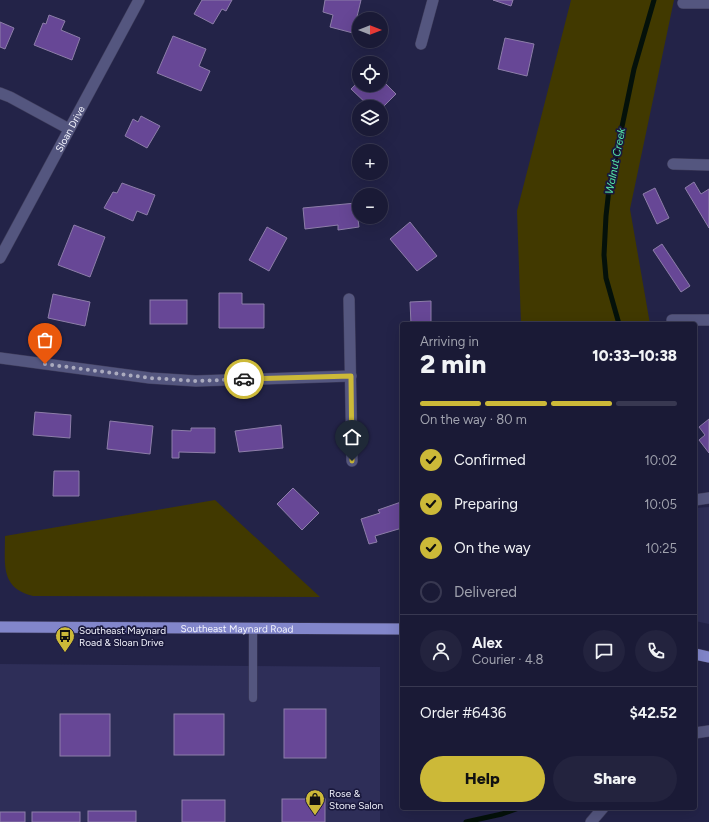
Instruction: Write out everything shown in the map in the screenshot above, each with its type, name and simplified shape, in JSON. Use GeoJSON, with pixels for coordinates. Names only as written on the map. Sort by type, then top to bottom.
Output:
{"type":"FeatureCollection","features":[{"type":"Feature","properties":{"kind":"main road","name":"Southeast Maynard Road"},"geometry":{"type":"LineString","coordinates":[[0,627],[400,629]]}},
{"type":"Feature","properties":{"kind":"main road"},"geometry":{"type":"LineString","coordinates":[[697,654],[709,657]]}},
{"type":"Feature","properties":{"kind":"street","name":"Sloan Drive"},"geometry":{"type":"LineString","coordinates":[[0,258],[140,0]]}},
{"type":"Feature","properties":{"kind":"street"},"geometry":{"type":"LineString","coordinates":[[421,44],[433,0]]}},
{"type":"Feature","properties":{"kind":"street"},"geometry":{"type":"LineString","coordinates":[[683,3],[709,4]]}},
{"type":"Feature","properties":{"kind":"street"},"geometry":{"type":"LineString","coordinates":[[0,93],[69,129]]}},
{"type":"Feature","properties":{"kind":"street"},"geometry":{"type":"LineString","coordinates":[[673,164],[709,165]]}},
{"type":"Feature","properties":{"kind":"street"},"geometry":{"type":"LineString","coordinates":[[349,299],[352,461]]}},
{"type":"Feature","properties":{"kind":"street"},"geometry":{"type":"LineString","coordinates":[[672,320],[709,320]]}},
{"type":"Feature","properties":{"kind":"street"},"geometry":{"type":"LineString","coordinates":[[0,358],[150,378],[196,381],[351,376]]}},
{"type":"Feature","properties":{"kind":"street"},"geometry":{"type":"LineString","coordinates":[[697,500],[709,498]]}},
{"type":"Feature","properties":{"kind":"street"},"geometry":{"type":"LineString","coordinates":[[697,733],[709,731]]}},
{"type":"Feature","properties":{"kind":"street"},"geometry":{"type":"LineString","coordinates":[[592,822],[601,810]]}},
{"type":"Feature","properties":{"kind":"lane"},"geometry":{"type":"LineString","coordinates":[[253,628],[253,698]]}},
{"type":"Feature","properties":{"kind":"shaded area"},"geometry":{"type":"Polygon","coordinates":[[[571,0],[674,0],[630,209],[650,322],[521,322],[517,211],[571,0]]]}},
{"type":"Feature","properties":{"kind":"shaded area"},"geometry":{"type":"Polygon","coordinates":[[[215,500],[320,597],[33,596],[22,592],[15,587],[7,574],[5,565],[5,536],[215,500]]]}},
{"type":"Feature","properties":{"kind":"shaded area"},"geometry":{"type":"Polygon","coordinates":[[[709,507],[709,624],[697,621],[697,508],[709,507]]]}},
{"type":"Feature","properties":{"kind":"shaded area"},"geometry":{"type":"Polygon","coordinates":[[[0,664],[380,667],[380,822],[0,822],[0,664]]]}},
{"type":"Feature","properties":{"kind":"building"},"geometry":{"type":"Polygon","coordinates":[[[202,0],[232,0],[226,11],[222,9],[213,24],[194,14],[202,0]]]}},
{"type":"Feature","properties":{"kind":"building"},"geometry":{"type":"Polygon","coordinates":[[[325,0],[361,0],[358,12],[352,12],[352,33],[330,27],[333,15],[323,12],[325,0]]]}},
{"type":"Feature","properties":{"kind":"building"},"geometry":{"type":"Polygon","coordinates":[[[493,0],[513,0],[511,6],[493,0]]]}},
{"type":"Feature","properties":{"kind":"building"},"geometry":{"type":"Polygon","coordinates":[[[49,15],[65,21],[61,30],[80,38],[72,60],[34,45],[43,23],[46,24],[49,15]]]}},
{"type":"Feature","properties":{"kind":"building"},"geometry":{"type":"Polygon","coordinates":[[[0,22],[14,28],[5,49],[0,47],[0,22]]]}},
{"type":"Feature","properties":{"kind":"building"},"geometry":{"type":"Polygon","coordinates":[[[173,36],[206,49],[199,66],[210,71],[201,91],[157,73],[173,36]]]}},
{"type":"Feature","properties":{"kind":"building"},"geometry":{"type":"Polygon","coordinates":[[[505,38],[534,44],[527,76],[498,69],[505,38]]]}},
{"type":"Feature","properties":{"kind":"building"},"geometry":{"type":"Polygon","coordinates":[[[388,86],[396,94],[388,102],[388,100],[363,100],[354,92],[388,92],[388,86]]]}},
{"type":"Feature","properties":{"kind":"building"},"geometry":{"type":"Polygon","coordinates":[[[141,116],[160,126],[147,148],[125,136],[133,119],[138,122],[141,116]]]}},
{"type":"Feature","properties":{"kind":"building"},"geometry":{"type":"Polygon","coordinates":[[[694,182],[701,194],[709,189],[709,228],[685,188],[694,182]]]}},
{"type":"Feature","properties":{"kind":"building"},"geometry":{"type":"Polygon","coordinates":[[[122,183],[155,195],[147,215],[137,211],[133,221],[104,208],[113,192],[117,193],[122,183]]]}},
{"type":"Feature","properties":{"kind":"building"},"geometry":{"type":"Polygon","coordinates":[[[655,188],[669,218],[657,224],[643,194],[655,188]]]}},
{"type":"Feature","properties":{"kind":"building"},"geometry":{"type":"Polygon","coordinates":[[[352,203],[352,224],[359,224],[359,227],[338,230],[338,225],[305,229],[303,208],[352,203]]]}},
{"type":"Feature","properties":{"kind":"building"},"geometry":{"type":"Polygon","coordinates":[[[410,222],[437,256],[417,271],[390,239],[410,222]]]}},
{"type":"Feature","properties":{"kind":"building"},"geometry":{"type":"Polygon","coordinates":[[[74,225],[105,237],[90,277],[58,265],[74,225]]]}},
{"type":"Feature","properties":{"kind":"building"},"geometry":{"type":"Polygon","coordinates":[[[267,227],[287,238],[269,271],[249,260],[267,227]]]}},
{"type":"Feature","properties":{"kind":"building"},"geometry":{"type":"Polygon","coordinates":[[[662,244],[690,286],[681,292],[653,250],[662,244]]]}},
{"type":"Feature","properties":{"kind":"building"},"geometry":{"type":"Polygon","coordinates":[[[219,293],[242,293],[242,304],[264,304],[264,328],[219,328],[219,293]]]}},
{"type":"Feature","properties":{"kind":"building"},"geometry":{"type":"Polygon","coordinates":[[[53,294],[90,302],[85,326],[48,318],[53,294]]]}},
{"type":"Feature","properties":{"kind":"building"},"geometry":{"type":"Polygon","coordinates":[[[150,300],[187,300],[187,324],[150,324],[150,300]]]}},
{"type":"Feature","properties":{"kind":"building"},"geometry":{"type":"Polygon","coordinates":[[[431,301],[431,322],[411,322],[410,302],[431,301]]]}},
{"type":"Feature","properties":{"kind":"building"},"geometry":{"type":"Polygon","coordinates":[[[35,412],[71,415],[70,438],[33,435],[35,412]]]}},
{"type":"Feature","properties":{"kind":"building"},"geometry":{"type":"Polygon","coordinates":[[[709,419],[709,453],[699,440],[705,435],[699,427],[709,419]]]}},
{"type":"Feature","properties":{"kind":"building"},"geometry":{"type":"Polygon","coordinates":[[[110,421],[153,426],[150,454],[107,449],[110,421]]]}},
{"type":"Feature","properties":{"kind":"building"},"geometry":{"type":"Polygon","coordinates":[[[281,425],[283,448],[239,452],[235,431],[281,425]]]}},
{"type":"Feature","properties":{"kind":"building"},"geometry":{"type":"Polygon","coordinates":[[[191,428],[215,428],[215,453],[179,452],[179,458],[172,458],[172,430],[191,431],[191,428]]]}},
{"type":"Feature","properties":{"kind":"building"},"geometry":{"type":"Polygon","coordinates":[[[54,471],[79,471],[79,496],[53,496],[54,471]]]}},
{"type":"Feature","properties":{"kind":"building"},"geometry":{"type":"Polygon","coordinates":[[[293,488],[319,513],[302,530],[277,504],[293,488]]]}},
{"type":"Feature","properties":{"kind":"building"},"geometry":{"type":"Polygon","coordinates":[[[400,502],[400,529],[375,536],[377,542],[369,544],[361,519],[380,513],[378,510],[400,502]]]}},
{"type":"Feature","properties":{"kind":"building"},"geometry":{"type":"Polygon","coordinates":[[[284,709],[326,709],[326,758],[284,758],[284,709]]]}},
{"type":"Feature","properties":{"kind":"building"},"geometry":{"type":"Polygon","coordinates":[[[60,714],[110,714],[110,756],[60,756],[60,714]]]}},
{"type":"Feature","properties":{"kind":"building"},"geometry":{"type":"Polygon","coordinates":[[[174,714],[224,714],[224,755],[174,755],[174,714]]]}},
{"type":"Feature","properties":{"kind":"building"},"geometry":{"type":"Polygon","coordinates":[[[282,799],[325,799],[325,822],[282,822],[282,799]]]}},
{"type":"Feature","properties":{"kind":"building"},"geometry":{"type":"Polygon","coordinates":[[[182,800],[225,800],[225,822],[182,822],[182,800]]]}},
{"type":"Feature","properties":{"kind":"building"},"geometry":{"type":"Polygon","coordinates":[[[88,811],[136,811],[136,822],[88,822],[88,811]]]}},
{"type":"Feature","properties":{"kind":"building"},"geometry":{"type":"Polygon","coordinates":[[[0,812],[25,812],[25,822],[0,822],[0,812]]]}},
{"type":"Feature","properties":{"kind":"building"},"geometry":{"type":"Polygon","coordinates":[[[32,812],[80,812],[80,822],[32,822],[32,812]]]}},
{"type":"Feature","properties":{"kind":"waterway","name":"Walnut Creek"},"geometry":{"type":"LineString","coordinates":[[618,322],[606,278],[604,255],[606,216],[609,189],[634,69],[654,0]]}},
{"type":"Feature","properties":{"kind":"waterway","name":"Walnut Creek"},"geometry":{"type":"LineString","coordinates":[[466,822],[513,810]]}},
{"type":"Feature","properties":{"kind":"way so far"},"geometry":{"type":"LineString","coordinates":[[45,364],[150,378],[196,381],[244,379]]}},
{"type":"Feature","properties":{"kind":"place","name":"Southeast Maynard Road & Sloan Drive"},"geometry":{"type":"Point","coordinates":[65,653]}},
{"type":"Feature","properties":{"kind":"place","name":"Rose & Stone Salon"},"geometry":{"type":"Point","coordinates":[315,816]}},
{"type":"Feature","properties":{"kind":"route"},"geometry":{"type":"LineString","coordinates":[[244,379],[351,376],[352,461]]}}]}
